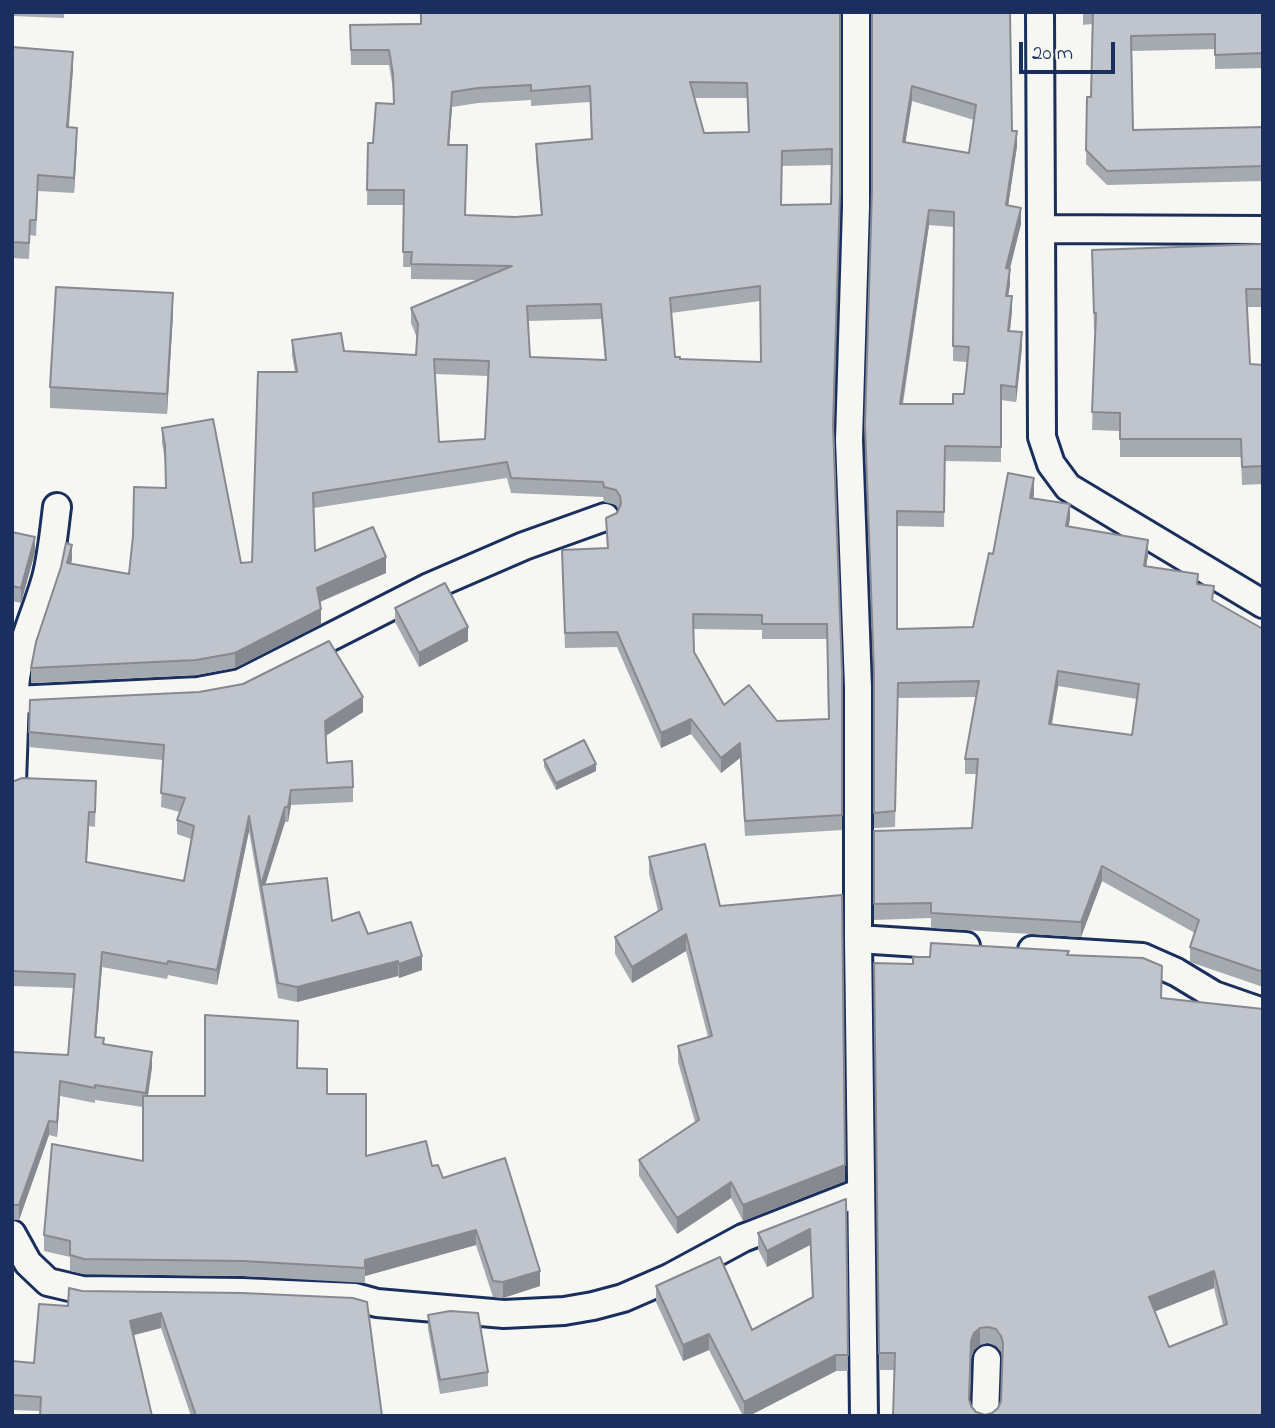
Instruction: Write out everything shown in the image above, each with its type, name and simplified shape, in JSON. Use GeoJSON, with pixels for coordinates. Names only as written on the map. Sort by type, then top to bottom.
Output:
{"type":"FeatureCollection","features":[{"type":"Feature","properties":{"kind":"street"},"geometry":{"type":"LineString","coordinates":[[856,12],[856,207],[849,439],[858,687],[864,1416]]}},
{"type":"Feature","properties":{"kind":"street"},"geometry":{"type":"LineString","coordinates":[[1040,12],[1042,437],[1051,464],[1069,487],[1263,604]]}},
{"type":"Feature","properties":{"kind":"street"},"geometry":{"type":"LineString","coordinates":[[1042,229],[1263,230]]}},
{"type":"Feature","properties":{"kind":"street"},"geometry":{"type":"LineString","coordinates":[[12,782],[14,685],[25,640],[47,576],[57,507]]}},
{"type":"Feature","properties":{"kind":"street"},"geometry":{"type":"LineString","coordinates":[[15,700],[198,691],[240,683],[427,588],[524,546],[605,517]]}},
{"type":"Feature","properties":{"kind":"street"},"geometry":{"type":"LineString","coordinates":[[858,939],[1142,957],[1176,972],[1214,995],[1263,1012]]}},
{"type":"Feature","properties":{"kind":"street"},"geometry":{"type":"LineString","coordinates":[[12,1234],[28,1263],[48,1282],[82,1290],[242,1292],[355,1297],[377,1303],[504,1314],[564,1311],[623,1298],[669,1278],[743,1238],[861,1192]]}},
{"type":"Feature","properties":{"kind":"street"},"geometry":{"type":"LineString","coordinates":[[985,1416],[987,1359]]}},
{"type":"Feature","properties":{"kind":"building"},"geometry":{"type":"Polygon","coordinates":[[[421,12],[840,12],[840,192],[833,425],[842,672],[842,815],[745,821],[740,743],[721,758],[691,719],[661,733],[617,632],[565,633],[562,550],[608,548],[606,518],[617,513],[621,504],[620,496],[616,490],[604,487],[603,482],[511,478],[507,462],[313,493],[315,551],[373,527],[386,557],[317,588],[321,609],[235,653],[196,660],[31,668],[36,642],[61,567],[66,543],[72,545],[67,563],[129,574],[134,487],[166,488],[162,428],[213,419],[241,563],[252,562],[258,372],[297,372],[292,340],[341,333],[344,351],[416,355],[418,324],[411,308],[512,266],[411,264],[412,252],[403,252],[404,190],[367,190],[368,143],[373,143],[376,103],[394,104],[393,74],[389,50],[351,50],[350,25],[421,24],[421,12]],[[690,82],[704,133],[749,132],[747,83],[690,82]],[[531,85],[452,92],[448,145],[467,145],[465,215],[542,215],[536,144],[592,139],[590,86],[531,91],[531,85]],[[832,149],[782,151],[781,205],[831,204],[832,149]],[[760,286],[670,298],[675,357],[761,362],[760,286]],[[601,304],[527,306],[530,357],[606,360],[601,304]],[[434,359],[439,442],[485,439],[489,361],[434,359]],[[693,614],[694,652],[724,705],[749,685],[777,721],[829,719],[827,624],[762,624],[762,615],[693,614]]]}},
{"type":"Feature","properties":{"kind":"building"},"geometry":{"type":"Polygon","coordinates":[[[872,12],[1010,12],[1012,131],[1017,131],[1006,205],[1021,208],[1006,268],[1010,269],[1006,296],[1012,296],[1008,331],[1022,332],[1016,387],[1001,385],[1001,447],[945,446],[944,512],[897,511],[897,629],[973,627],[989,553],[993,554],[1008,473],[1034,478],[1030,498],[1070,504],[1066,526],[1148,540],[1144,566],[1198,574],[1197,584],[1214,586],[1212,600],[1263,629],[1263,972],[1190,947],[1199,920],[1102,866],[1081,922],[931,913],[931,903],[874,904],[874,831],[972,828],[978,759],[965,759],[979,681],[898,683],[895,811],[874,813],[874,672],[865,425],[872,192],[872,12]],[[912,86],[903,142],[969,153],[976,105],[912,86]],[[929,210],[900,404],[953,404],[953,394],[964,394],[969,347],[953,346],[954,212],[929,210]],[[1058,671],[1049,724],[1132,735],[1139,684],[1058,671]]]}},
{"type":"Feature","properties":{"kind":"building"},"geometry":{"type":"Polygon","coordinates":[[[1093,12],[1263,12],[1263,53],[1215,55],[1215,34],[1131,36],[1133,130],[1263,127],[1263,166],[1107,171],[1086,150],[1087,97],[1091,97],[1093,12]]]}},
{"type":"Feature","properties":{"kind":"building"},"geometry":{"type":"Polygon","coordinates":[[[12,47],[73,52],[67,127],[77,128],[74,178],[38,175],[36,220],[30,220],[29,243],[12,242],[12,47]]]}},
{"type":"Feature","properties":{"kind":"building"},"geometry":{"type":"Polygon","coordinates":[[[1263,244],[1263,289],[1246,289],[1250,364],[1263,365],[1263,466],[1242,467],[1241,439],[1120,439],[1120,413],[1092,412],[1096,313],[1092,250],[1263,244]]]}},
{"type":"Feature","properties":{"kind":"building"},"geometry":{"type":"Polygon","coordinates":[[[56,287],[173,293],[167,394],[50,387],[56,287]]]}},
{"type":"Feature","properties":{"kind":"building"},"geometry":{"type":"Polygon","coordinates":[[[12,532],[35,537],[21,588],[12,586],[12,532]]]}},
{"type":"Feature","properties":{"kind":"building"},"geometry":{"type":"Polygon","coordinates":[[[445,583],[468,627],[419,653],[395,608],[445,583]]]}},
{"type":"Feature","properties":{"kind":"building"},"geometry":{"type":"Polygon","coordinates":[[[329,641],[363,697],[325,721],[327,763],[352,761],[353,787],[291,790],[288,807],[285,807],[261,885],[327,878],[332,921],[359,912],[368,934],[411,922],[422,956],[399,964],[398,961],[297,987],[278,983],[249,816],[217,970],[102,952],[95,1037],[104,1038],[103,1044],[152,1052],[146,1093],[60,1081],[57,1122],[49,1121],[19,1205],[12,1205],[12,1052],[68,1055],[75,974],[13,971],[12,978],[12,782],[22,778],[96,781],[95,812],[89,812],[86,862],[184,881],[194,826],[177,820],[185,798],[161,793],[164,745],[29,732],[30,700],[199,692],[243,684],[329,641]]]}},
{"type":"Feature","properties":{"kind":"building"},"geometry":{"type":"Polygon","coordinates":[[[584,740],[596,764],[556,783],[544,760],[584,740]]]}},
{"type":"Feature","properties":{"kind":"building"},"geometry":{"type":"Polygon","coordinates":[[[705,844],[720,906],[842,895],[845,1165],[743,1205],[731,1182],[677,1218],[639,1160],[699,1120],[678,1046],[712,1036],[686,934],[632,967],[615,937],[662,909],[649,857],[705,844]]]}},
{"type":"Feature","properties":{"kind":"building"},"geometry":{"type":"Polygon","coordinates":[[[931,943],[1069,951],[1067,955],[1143,958],[1162,966],[1161,998],[1263,1009],[1263,1416],[893,1416],[895,1353],[879,1353],[874,963],[913,964],[913,957],[930,957],[931,943]],[[1214,1271],[1149,1297],[1169,1347],[1227,1324],[1214,1271]],[[980,1328],[971,1341],[969,1399],[976,1412],[985,1415],[998,1408],[1001,1401],[1003,1343],[996,1329],[980,1328]]]}},
{"type":"Feature","properties":{"kind":"building"},"geometry":{"type":"Polygon","coordinates":[[[205,1015],[298,1021],[297,1068],[327,1069],[327,1094],[366,1094],[366,1156],[426,1141],[432,1166],[438,1165],[443,1178],[505,1158],[540,1271],[503,1282],[493,1281],[476,1230],[365,1260],[365,1268],[243,1261],[84,1259],[70,1255],[70,1241],[44,1235],[52,1144],[143,1161],[143,1096],[205,1096],[205,1015]]]}},
{"type":"Feature","properties":{"kind":"building"},"geometry":{"type":"Polygon","coordinates":[[[846,1199],[848,1355],[836,1355],[744,1402],[709,1334],[683,1345],[656,1286],[720,1257],[752,1330],[813,1297],[810,1229],[767,1251],[758,1233],[846,1199]]]}},
{"type":"Feature","properties":{"kind":"building"},"geometry":{"type":"Polygon","coordinates":[[[69,1288],[82,1291],[242,1293],[353,1298],[367,1302],[382,1416],[196,1416],[161,1313],[130,1321],[152,1416],[40,1416],[41,1397],[12,1395],[12,1361],[34,1363],[39,1304],[68,1306],[69,1288]]]}},
{"type":"Feature","properties":{"kind":"building"},"geometry":{"type":"Polygon","coordinates":[[[450,1311],[478,1313],[488,1372],[440,1380],[428,1315],[450,1311]]]}}]}
